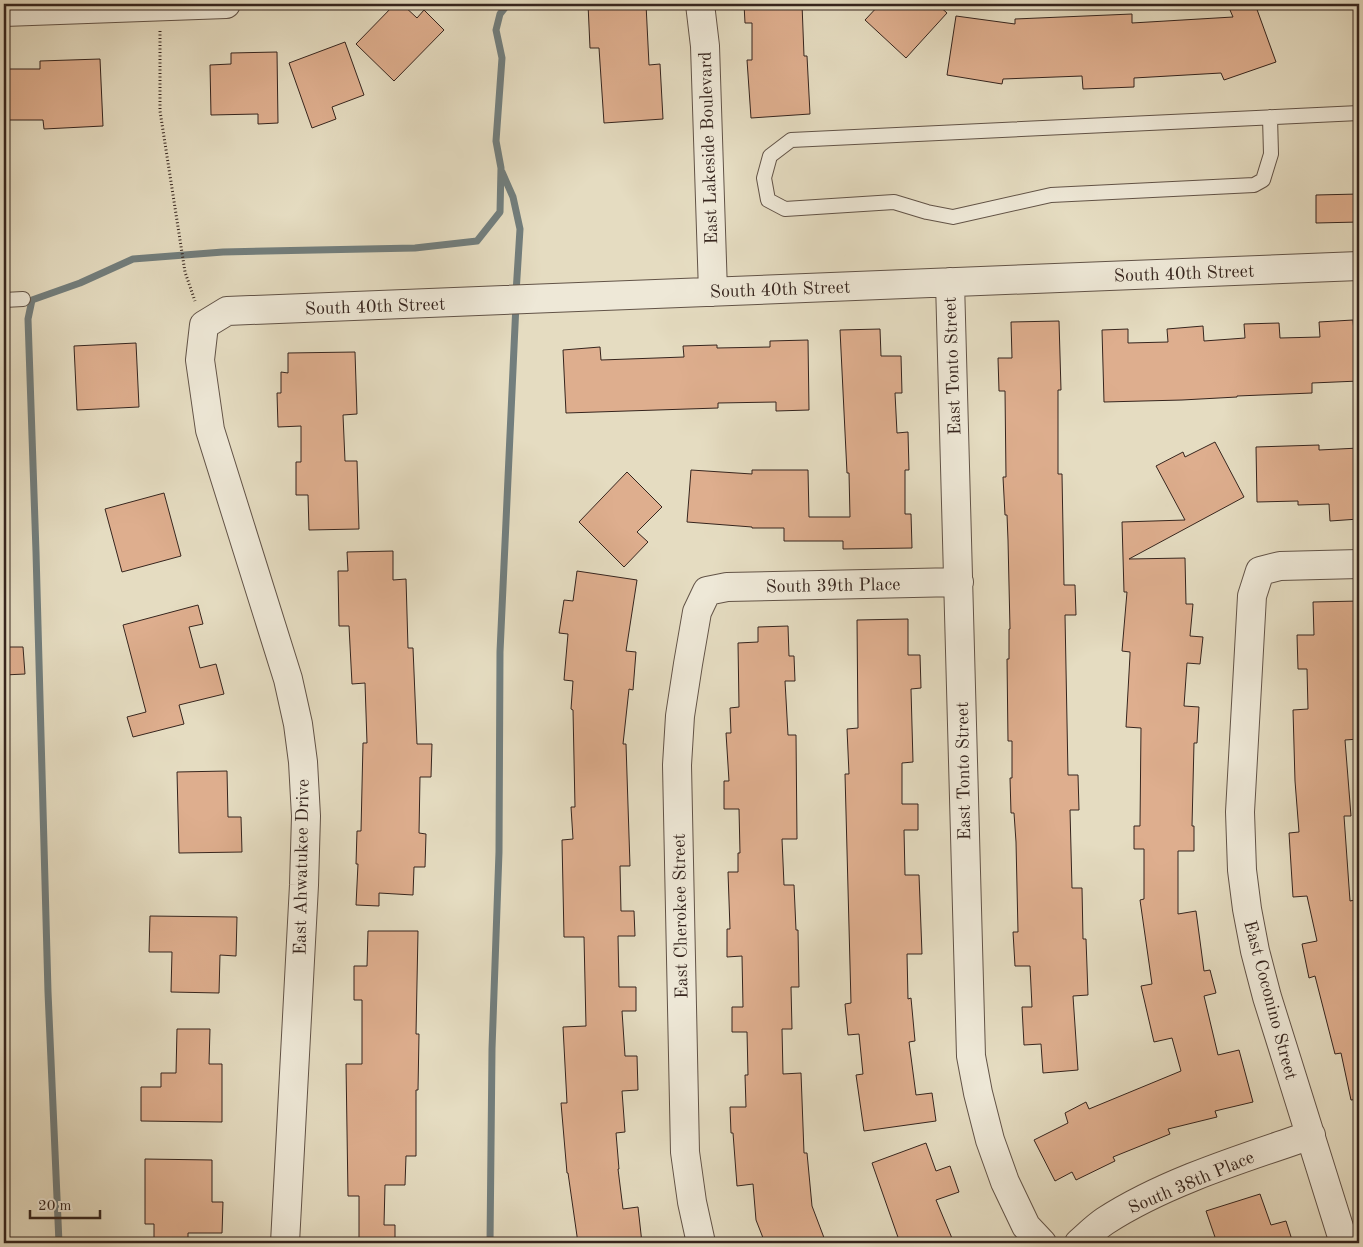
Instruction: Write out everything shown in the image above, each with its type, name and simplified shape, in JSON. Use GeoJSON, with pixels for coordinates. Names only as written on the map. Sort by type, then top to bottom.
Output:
{"type":"FeatureCollection","features":[{"type":"Feature","properties":{"kind":"street"},"geometry":{"type":"LineString","coordinates":[[4,12],[226,4]]}},
{"type":"Feature","properties":{"kind":"street","name":"East Lakeside Boulevard"},"geometry":{"type":"LineString","coordinates":[[700,4],[705,46],[713,292]]}},
{"type":"Feature","properties":{"kind":"street","name":"South 40th Street"},"geometry":{"type":"LineString","coordinates":[[204,325],[227,311],[1359,266]]}},
{"type":"Feature","properties":{"kind":"street","name":"East Tonto Street"},"geometry":{"type":"LineString","coordinates":[[950,282],[971,1056],[978,1094],[990,1140],[1026,1226],[1042,1243]]}},
{"type":"Feature","properties":{"kind":"street","name":"East Ahwatukee Drive"},"geometry":{"type":"LineString","coordinates":[[204,325],[200,360],[210,430],[288,679],[298,724],[303,762],[306,816],[285,1243]]}},
{"type":"Feature","properties":{"kind":"street","name":"East Coconino Street"},"geometry":{"type":"LineString","coordinates":[[1344,1243],[1284,1053],[1255,951],[1242,870],[1240,812],[1252,596],[1260,571],[1280,566],[1359,564]]}},
{"type":"Feature","properties":{"kind":"street","name":"South 39th Place"},"geometry":{"type":"LineString","coordinates":[[707,591],[728,587],[958,582]]}},
{"type":"Feature","properties":{"kind":"street","name":"East Cherokee Street"},"geometry":{"type":"LineString","coordinates":[[701,1243],[692,1202],[685,1152],[677,766],[680,716],[688,664],[697,612],[707,591]]}},
{"type":"Feature","properties":{"kind":"street","name":"South 38th Place"},"geometry":{"type":"LineString","coordinates":[[1079,1243],[1103,1222],[1133,1204],[1228,1163],[1311,1135]]}},
{"type":"Feature","properties":{"kind":"lane"},"geometry":{"type":"LineString","coordinates":[[1270,117],[1271,154],[1263,180],[1254,185],[1051,195],[953,217],[927,212],[894,202],[785,209],[768,200],[764,178],[770,156],[791,140],[1270,117],[1359,113]]}},
{"type":"Feature","properties":{"kind":"lane"},"geometry":{"type":"LineString","coordinates":[[4,300],[23,299]]}},
{"type":"Feature","properties":{"kind":"path"},"geometry":{"type":"LineString","coordinates":[[159,5],[160,111],[185,272]]}},
{"type":"Feature","properties":{"kind":"building"},"geometry":{"type":"Polygon","coordinates":[[[395,4],[402,4],[417,18],[424,10],[444,30],[394,81],[356,44],[395,4]]]}},
{"type":"Feature","properties":{"kind":"building"},"geometry":{"type":"Polygon","coordinates":[[[588,4],[646,4],[649,65],[660,64],[663,119],[604,123],[599,48],[590,48],[588,4]]]}},
{"type":"Feature","properties":{"kind":"building"},"geometry":{"type":"Polygon","coordinates":[[[744,4],[802,4],[804,56],[807,56],[810,114],[751,118],[747,60],[752,60],[752,23],[745,23],[744,4]]]}},
{"type":"Feature","properties":{"kind":"building"},"geometry":{"type":"Polygon","coordinates":[[[880,4],[937,4],[947,13],[906,58],[865,20],[880,4]]]}},
{"type":"Feature","properties":{"kind":"building"},"geometry":{"type":"Polygon","coordinates":[[[1247,4],[1255,4],[1276,62],[1224,80],[1221,73],[1134,78],[1134,87],[1083,89],[1082,76],[1003,79],[1002,84],[947,75],[956,16],[1015,24],[1015,19],[1132,14],[1132,23],[1233,17],[1230,10],[1247,4]]]}},
{"type":"Feature","properties":{"kind":"building"},"geometry":{"type":"Polygon","coordinates":[[[345,42],[364,95],[332,107],[336,119],[312,128],[289,63],[345,42]]]}},
{"type":"Feature","properties":{"kind":"building"},"geometry":{"type":"Polygon","coordinates":[[[277,52],[278,123],[258,124],[258,114],[211,115],[210,65],[231,64],[231,53],[277,52]]]}},
{"type":"Feature","properties":{"kind":"building"},"geometry":{"type":"Polygon","coordinates":[[[100,59],[103,126],[44,129],[43,120],[4,120],[4,69],[40,69],[40,61],[100,59]]]}},
{"type":"Feature","properties":{"kind":"building"},"geometry":{"type":"Polygon","coordinates":[[[1359,194],[1359,222],[1316,223],[1316,195],[1359,194]]]}},
{"type":"Feature","properties":{"kind":"building"},"geometry":{"type":"Polygon","coordinates":[[[1353,320],[1354,333],[1359,333],[1359,381],[1312,383],[1312,393],[1104,402],[1102,330],[1128,329],[1128,343],[1168,342],[1167,329],[1203,326],[1204,341],[1245,338],[1244,324],[1279,323],[1280,338],[1320,337],[1319,322],[1353,320]]]}},
{"type":"Feature","properties":{"kind":"building"},"geometry":{"type":"Polygon","coordinates":[[[1059,321],[1061,390],[1058,390],[1058,474],[1062,474],[1064,585],[1075,585],[1076,615],[1065,615],[1068,775],[1078,775],[1079,810],[1070,810],[1072,888],[1082,888],[1083,939],[1086,939],[1088,995],[1073,996],[1078,1070],[1043,1073],[1041,1044],[1024,1045],[1022,1007],[1032,1007],[1030,966],[1015,966],[1013,932],[1018,932],[1016,842],[1014,813],[1011,813],[1012,741],[1008,741],[1007,659],[1009,659],[1010,629],[1007,515],[1005,515],[1003,477],[1006,477],[1005,391],[999,391],[998,358],[1012,358],[1011,322],[1059,321]]]}},
{"type":"Feature","properties":{"kind":"building"},"geometry":{"type":"Polygon","coordinates":[[[880,329],[881,356],[901,356],[902,393],[895,393],[897,433],[908,432],[909,470],[905,470],[905,514],[911,514],[912,548],[843,549],[843,541],[784,541],[784,528],[752,528],[687,522],[691,470],[752,474],[752,470],[808,470],[809,517],[850,517],[840,330],[880,329]]]}},
{"type":"Feature","properties":{"kind":"building"},"geometry":{"type":"Polygon","coordinates":[[[808,340],[809,410],[776,411],[776,402],[718,403],[718,408],[566,413],[563,350],[600,347],[601,360],[684,357],[683,346],[717,345],[717,348],[770,347],[770,341],[808,340]]]}},
{"type":"Feature","properties":{"kind":"building"},"geometry":{"type":"Polygon","coordinates":[[[136,343],[139,407],[77,410],[74,346],[136,343]]]}},
{"type":"Feature","properties":{"kind":"building"},"geometry":{"type":"Polygon","coordinates":[[[355,352],[357,414],[343,415],[345,461],[357,461],[359,529],[309,530],[308,495],[296,495],[296,462],[301,462],[301,426],[278,427],[277,393],[281,393],[281,372],[288,373],[288,353],[355,352]]]}},
{"type":"Feature","properties":{"kind":"building"},"geometry":{"type":"Polygon","coordinates":[[[1215,442],[1244,497],[1129,559],[1185,558],[1186,604],[1193,604],[1190,636],[1203,637],[1200,664],[1187,663],[1184,706],[1199,707],[1197,743],[1194,743],[1192,826],[1194,826],[1194,851],[1178,851],[1178,914],[1196,911],[1204,971],[1210,970],[1216,993],[1204,996],[1218,1055],[1239,1050],[1253,1102],[1215,1111],[1217,1117],[1168,1129],[1170,1134],[1113,1157],[1115,1161],[1076,1180],[1072,1172],[1055,1181],[1034,1140],[1068,1123],[1065,1113],[1086,1102],[1089,1109],[1181,1071],[1172,1038],[1154,1042],[1141,986],[1152,984],[1140,900],[1144,899],[1144,849],[1134,849],[1134,826],[1140,826],[1141,728],[1126,727],[1130,652],[1122,651],[1127,592],[1124,592],[1122,522],[1185,520],[1156,466],[1183,452],[1185,457],[1215,442]]]}},
{"type":"Feature","properties":{"kind":"building"},"geometry":{"type":"Polygon","coordinates":[[[1319,445],[1319,450],[1359,448],[1359,519],[1330,521],[1329,504],[1298,505],[1298,501],[1257,502],[1256,447],[1319,445]]]}},
{"type":"Feature","properties":{"kind":"building"},"geometry":{"type":"Polygon","coordinates":[[[627,472],[662,507],[637,532],[648,542],[624,567],[579,522],[627,472]]]}},
{"type":"Feature","properties":{"kind":"building"},"geometry":{"type":"Polygon","coordinates":[[[164,493],[181,556],[122,572],[105,509],[164,493]]]}},
{"type":"Feature","properties":{"kind":"building"},"geometry":{"type":"Polygon","coordinates":[[[393,551],[393,580],[406,579],[408,648],[413,648],[417,744],[432,744],[431,777],[420,777],[419,833],[426,834],[425,867],[414,867],[413,895],[379,893],[379,906],[356,905],[357,831],[361,831],[363,743],[367,743],[365,683],[352,684],[349,626],[339,626],[338,571],[348,571],[347,552],[393,551]]]}},
{"type":"Feature","properties":{"kind":"building"},"geometry":{"type":"Polygon","coordinates":[[[577,571],[637,580],[626,651],[636,652],[633,690],[629,689],[623,744],[626,744],[630,866],[620,866],[621,911],[634,911],[635,936],[618,936],[619,987],[636,987],[636,1011],[622,1011],[625,1056],[637,1056],[638,1090],[622,1091],[625,1132],[616,1133],[623,1209],[638,1207],[642,1243],[578,1243],[567,1173],[561,1103],[567,1103],[563,1027],[586,1026],[584,937],[564,937],[562,840],[573,839],[571,807],[575,807],[573,710],[571,709],[573,681],[564,680],[568,634],[559,633],[564,600],[573,601],[577,571]]]}},
{"type":"Feature","properties":{"kind":"building"},"geometry":{"type":"Polygon","coordinates":[[[1359,601],[1359,739],[1345,740],[1351,816],[1344,816],[1350,901],[1359,899],[1359,1099],[1351,1100],[1341,1053],[1335,1054],[1315,976],[1309,978],[1302,944],[1317,941],[1307,896],[1293,897],[1289,833],[1299,832],[1293,710],[1308,709],[1307,669],[1298,669],[1297,635],[1314,635],[1313,602],[1359,601]]]}},
{"type":"Feature","properties":{"kind":"building"},"geometry":{"type":"Polygon","coordinates":[[[198,605],[203,624],[189,627],[200,668],[216,664],[224,694],[179,705],[184,724],[133,737],[127,717],[146,712],[123,625],[198,605]]]}},
{"type":"Feature","properties":{"kind":"building"},"geometry":{"type":"Polygon","coordinates":[[[908,619],[908,655],[920,655],[921,688],[911,689],[913,762],[902,763],[902,804],[918,804],[918,830],[904,830],[905,875],[919,875],[922,954],[907,954],[908,999],[911,998],[915,1041],[909,1042],[916,1095],[932,1093],[936,1121],[864,1131],[856,1075],[863,1074],[859,1034],[848,1035],[845,1004],[851,1003],[845,774],[849,774],[847,729],[858,728],[857,620],[908,619]]]}},
{"type":"Feature","properties":{"kind":"building"},"geometry":{"type":"Polygon","coordinates":[[[788,626],[789,656],[794,656],[795,681],[785,681],[788,735],[796,735],[797,839],[782,839],[784,885],[794,885],[796,930],[798,930],[799,987],[791,987],[792,1029],[782,1029],[783,1074],[801,1073],[804,1153],[807,1153],[812,1206],[826,1243],[765,1243],[756,1220],[753,1184],[737,1186],[733,1133],[731,1133],[730,1107],[746,1107],[745,1075],[748,1075],[747,1032],[732,1032],[732,1007],[743,1007],[742,956],[727,957],[727,929],[730,929],[728,872],[738,872],[738,853],[740,853],[739,809],[724,809],[724,781],[729,781],[726,733],[731,733],[730,708],[739,707],[738,643],[758,642],[758,627],[788,626]]]}},
{"type":"Feature","properties":{"kind":"building"},"geometry":{"type":"Polygon","coordinates":[[[4,647],[23,647],[25,674],[4,675],[4,647]]]}},
{"type":"Feature","properties":{"kind":"building"},"geometry":{"type":"Polygon","coordinates":[[[227,771],[228,817],[241,817],[242,852],[179,853],[177,772],[227,771]]]}},
{"type":"Feature","properties":{"kind":"building"},"geometry":{"type":"Polygon","coordinates":[[[150,916],[237,917],[236,956],[220,955],[219,993],[171,992],[172,952],[149,952],[150,916]]]}},
{"type":"Feature","properties":{"kind":"building"},"geometry":{"type":"Polygon","coordinates":[[[368,931],[418,931],[416,1034],[419,1034],[418,1090],[416,1090],[416,1156],[406,1156],[405,1185],[385,1185],[384,1225],[395,1225],[395,1243],[359,1243],[359,1196],[348,1196],[346,1064],[362,1064],[362,1000],[354,1000],[354,966],[367,966],[368,931]]]}},
{"type":"Feature","properties":{"kind":"building"},"geometry":{"type":"Polygon","coordinates":[[[177,1029],[210,1029],[209,1064],[222,1064],[222,1122],[141,1121],[141,1087],[161,1087],[161,1073],[176,1073],[177,1029]]]}},
{"type":"Feature","properties":{"kind":"building"},"geometry":{"type":"Polygon","coordinates":[[[926,1143],[936,1171],[950,1166],[959,1192],[936,1200],[954,1243],[900,1243],[872,1163],[926,1143]]]}},
{"type":"Feature","properties":{"kind":"building"},"geometry":{"type":"Polygon","coordinates":[[[145,1159],[212,1160],[212,1202],[223,1202],[222,1233],[188,1233],[188,1243],[154,1243],[154,1224],[145,1224],[145,1159]]]}},
{"type":"Feature","properties":{"kind":"building"},"geometry":{"type":"Polygon","coordinates":[[[1260,1194],[1271,1225],[1286,1221],[1293,1243],[1217,1243],[1206,1211],[1260,1194]]]}},
{"type":"Feature","properties":{"kind":"waterway"},"geometry":{"type":"LineString","coordinates":[[59,1243],[48,992],[28,319],[32,300],[80,283],[133,259],[223,252],[415,248],[477,241],[500,212],[501,168],[496,141],[502,58],[496,30],[500,14],[508,4]]}},
{"type":"Feature","properties":{"kind":"waterway"},"geometry":{"type":"LineString","coordinates":[[502,172],[513,197],[520,229],[516,293]]}},
{"type":"Feature","properties":{"kind":"waterway"},"geometry":{"type":"LineString","coordinates":[[490,1243],[492,1049],[499,852],[500,652],[516,304]]}}]}
